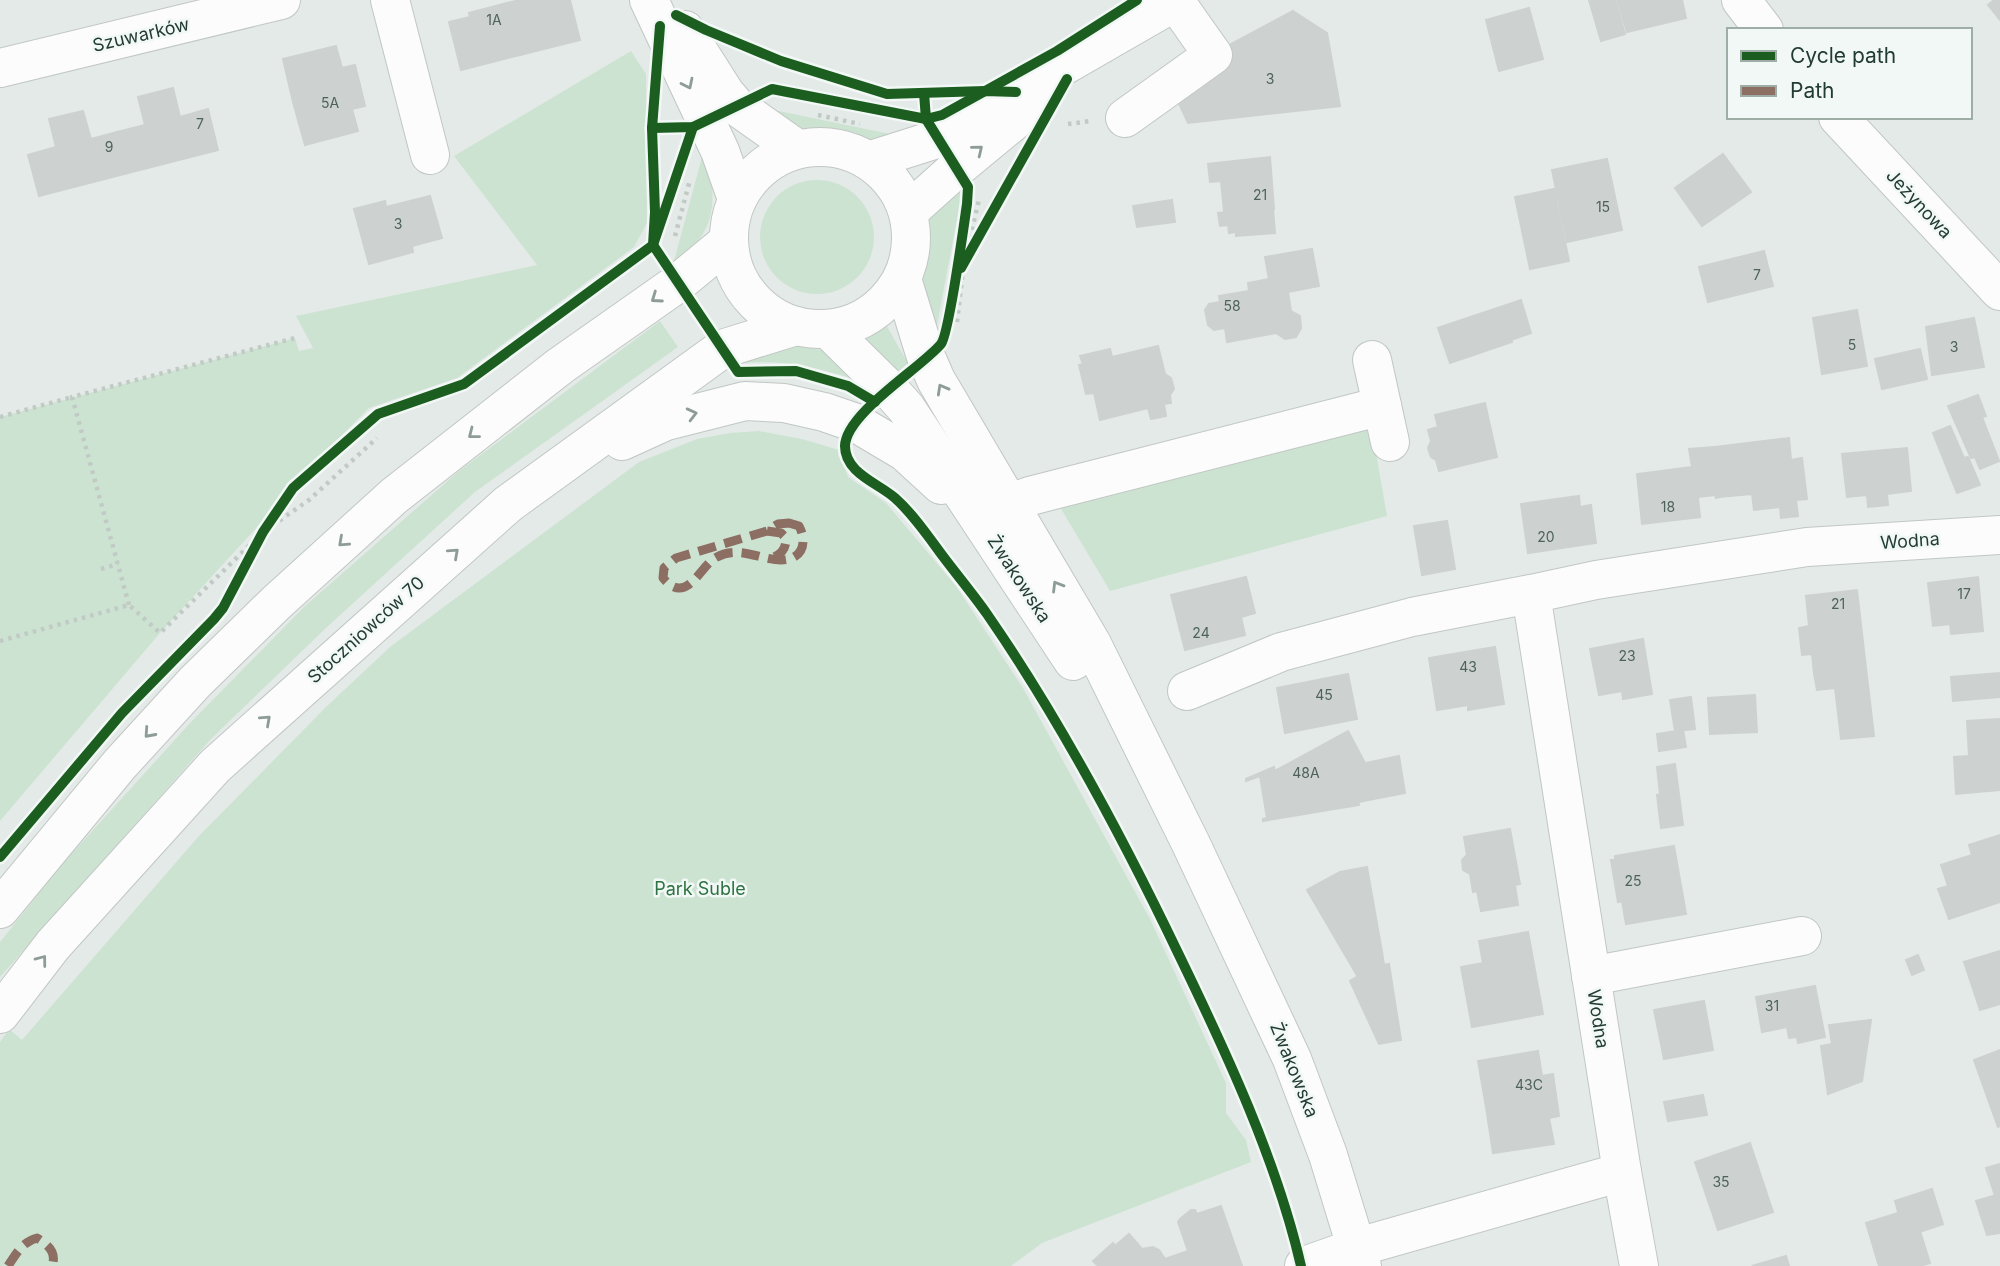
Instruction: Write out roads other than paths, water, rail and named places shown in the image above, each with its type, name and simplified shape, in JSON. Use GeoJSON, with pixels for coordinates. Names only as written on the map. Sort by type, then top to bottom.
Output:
{"type":"FeatureCollection","features":[{"type":"Feature","properties":{"kind":"street","name":"Szuwarków"},"geometry":{"type":"LineString","coordinates":[[0,68],[281,0]]}},
{"type":"Feature","properties":{"kind":"street"},"geometry":{"type":"LineString","coordinates":[[390,0],[430,155]]}},
{"type":"Feature","properties":{"kind":"street"},"geometry":{"type":"LineString","coordinates":[[649,0],[720,152],[737,199]]}},
{"type":"Feature","properties":{"kind":"street"},"geometry":{"type":"LineString","coordinates":[[667,0],[725,93],[736,106],[797,149]]}},
{"type":"Feature","properties":{"kind":"street"},"geometry":{"type":"LineString","coordinates":[[1741,0],[1762,28]]}},
{"type":"Feature","properties":{"kind":"street"},"geometry":{"type":"LineString","coordinates":[[871,160],[937,139],[1177,1],[1213,55],[1125,118]]}},
{"type":"Feature","properties":{"kind":"street"},"geometry":{"type":"LineString","coordinates":[[908,212],[962,177],[1138,23]]}},
{"type":"Feature","properties":{"kind":"street","name":"Jeżynowa"},"geometry":{"type":"LineString","coordinates":[[1840,119],[2000,291]]}},
{"type":"Feature","properties":{"kind":"street"},"geometry":{"type":"LineString","coordinates":[[822,146],[847,150],[871,160],[900,192],[908,212],[912,246],[902,279],[889,299],[872,314],[851,324],[812,328],[770,314],[749,294],[734,270],[729,241],[731,219],[737,199],[752,176],[772,160],[797,149],[822,146]]}},
{"type":"Feature","properties":{"kind":"street"},"geometry":{"type":"LineString","coordinates":[[0,909],[120,764],[195,682],[286,594],[394,496],[560,366],[678,283],[729,241]]}},
{"type":"Feature","properties":{"kind":"street","name":"Żwakowska"},"geometry":{"type":"LineString","coordinates":[[902,279],[926,357],[936,380],[1092,644],[1191,844],[1292,1059],[1328,1155],[1360,1257]]}},
{"type":"Feature","properties":{"kind":"street","name":"Żwakowska"},"geometry":{"type":"LineString","coordinates":[[812,328],[889,389],[906,408],[1191,844]]}},
{"type":"Feature","properties":{"kind":"street","name":"Stoczniowców 70"},"geometry":{"type":"LineString","coordinates":[[0,1014],[53,945],[215,766],[508,504],[722,349],[812,328]]}},
{"type":"Feature","properties":{"kind":"street"},"geometry":{"type":"LineString","coordinates":[[1007,504],[1030,496],[1386,424],[1372,360]]}},
{"type":"Feature","properties":{"kind":"street"},"geometry":{"type":"LineString","coordinates":[[540,480],[666,421],[745,401],[784,402],[856,423],[905,453],[948,491],[1003,554]]}},
{"type":"Feature","properties":{"kind":"street","name":"Wodna"},"geometry":{"type":"LineString","coordinates":[[1187,691],[1281,652],[1412,617],[1596,580],[1807,547],[2000,535]]}},
{"type":"Feature","properties":{"kind":"street","name":"Wodna"},"geometry":{"type":"LineString","coordinates":[[1531,594],[1639,1266]]}},
{"type":"Feature","properties":{"kind":"street"},"geometry":{"type":"LineString","coordinates":[[1591,976],[1802,936]]}},
{"type":"Feature","properties":{"kind":"street"},"geometry":{"type":"LineString","coordinates":[[1304,1266],[1360,1257],[1622,1172]]}},
{"type":"Feature","properties":{"kind":"park label","name":"Park Suble"},"geometry":{"type":"Point","coordinates":[700,889]}}]}
